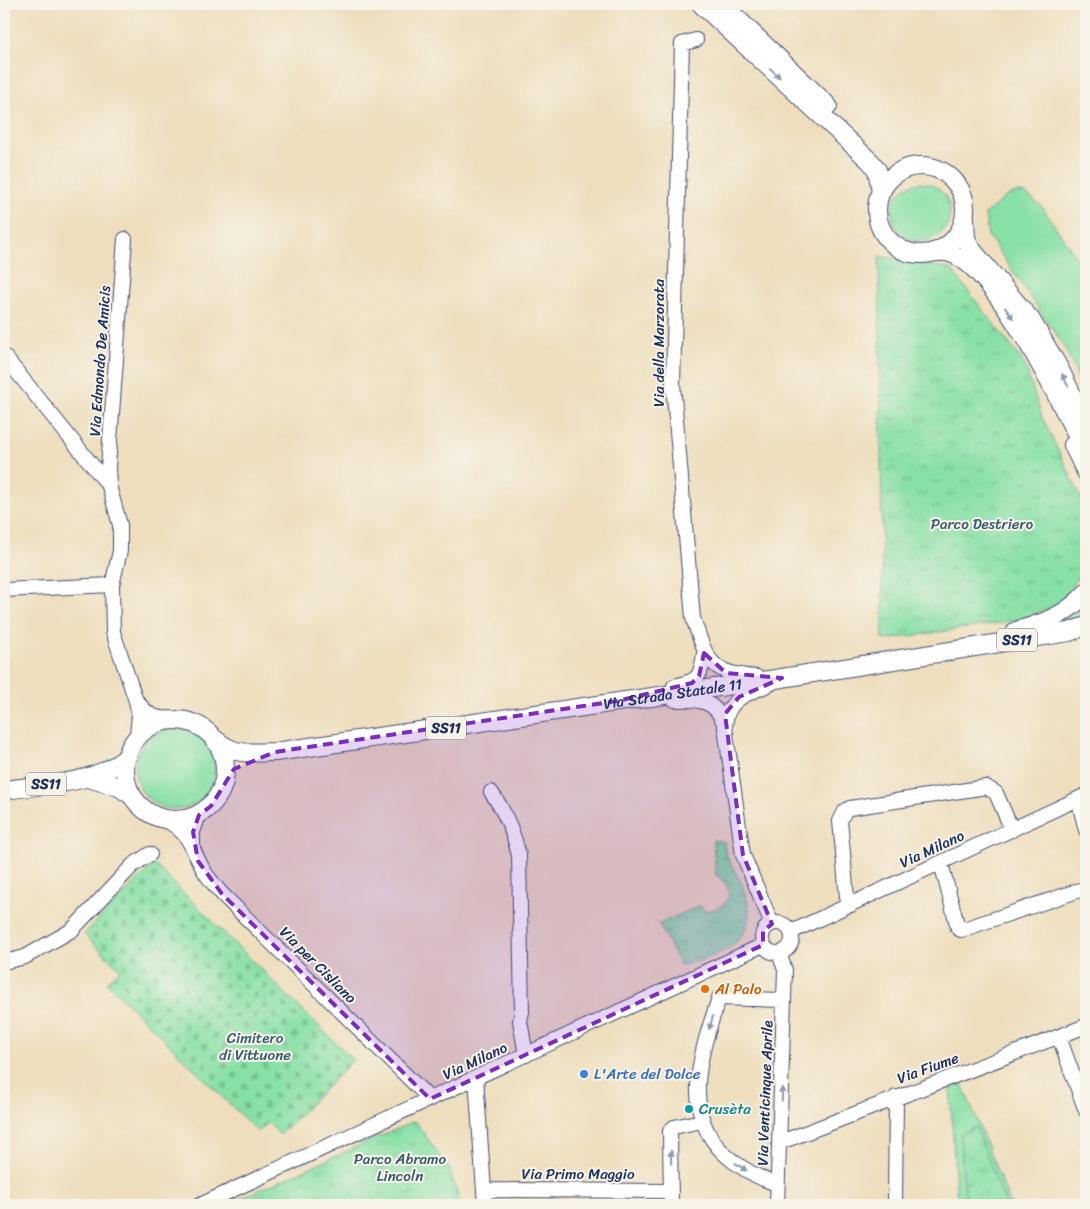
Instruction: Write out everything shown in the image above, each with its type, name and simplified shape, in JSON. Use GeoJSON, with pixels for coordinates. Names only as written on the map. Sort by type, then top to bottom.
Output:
{"type":"FeatureCollection","features":[{"type":"Feature","properties":{"kind":"main road"},"geometry":{"type":"LineString","coordinates":[[701,4],[870,162],[877,170],[881,191]]}},
{"type":"Feature","properties":{"kind":"main road"},"geometry":{"type":"LineString","coordinates":[[722,4],[731,10],[884,160],[910,168],[930,168],[949,177],[962,194],[966,239],[973,251],[1031,320],[1059,368],[1086,424]]}},
{"type":"Feature","properties":{"kind":"main road"},"geometry":{"type":"LineString","coordinates":[[910,168],[893,176],[881,191],[877,206],[878,221],[888,239],[904,251],[919,254],[949,252],[979,273],[1011,315],[1042,368],[1086,454]]}},
{"type":"Feature","properties":{"kind":"main road"},"geometry":{"type":"LineString","coordinates":[[935,252],[944,248],[955,238],[962,225],[964,216]]}},
{"type":"Feature","properties":{"kind":"main road"},"geometry":{"type":"LineString","coordinates":[[1042,368],[1054,407],[1086,472]]}},
{"type":"Feature","properties":{"kind":"main road"},"geometry":{"type":"LineString","coordinates":[[966,649],[994,636],[1032,627],[1056,617],[1075,606],[1086,593]]}},
{"type":"Feature","properties":{"kind":"main road","name":"Via Strada Statale 11"},"geometry":{"type":"LineString","coordinates":[[137,736],[147,728],[170,720],[188,720],[204,728],[228,750],[275,752],[1078,633],[1086,626]]}},
{"type":"Feature","properties":{"kind":"main road"},"geometry":{"type":"LineString","coordinates":[[131,795],[125,771],[126,758],[137,736]]}},
{"type":"Feature","properties":{"kind":"main road","name":"Via Strada Statale 11"},"geometry":{"type":"LineString","coordinates":[[166,820],[183,820],[199,814],[211,806],[220,794],[225,780],[226,766],[223,752],[216,740]]}},
{"type":"Feature","properties":{"kind":"main road","name":"Via Strada Statale 11"},"geometry":{"type":"LineString","coordinates":[[225,780],[244,763],[275,752]]}},
{"type":"Feature","properties":{"kind":"main road"},"geometry":{"type":"LineString","coordinates":[[88,778],[114,767],[126,758]]}},
{"type":"Feature","properties":{"kind":"main road"},"geometry":{"type":"LineString","coordinates":[[88,778],[119,787],[131,795],[140,806],[152,815],[166,820]]}},
{"type":"Feature","properties":{"kind":"main road","name":"SS11"},"geometry":{"type":"LineString","coordinates":[[4,790],[88,778]]}},
{"type":"Feature","properties":{"kind":"street"},"geometry":{"type":"LineString","coordinates":[[710,4],[742,34],[750,50]]}},
{"type":"Feature","properties":{"kind":"street","name":"Via della Marzorata"},"geometry":{"type":"LineString","coordinates":[[696,40],[682,44],[673,384],[692,618],[704,653],[726,673],[782,678]]}},
{"type":"Feature","properties":{"kind":"street","name":"Via Edmondo De Amicis"},"geometry":{"type":"LineString","coordinates":[[109,486],[108,466],[125,239]]}},
{"type":"Feature","properties":{"kind":"street"},"geometry":{"type":"LineString","coordinates":[[4,356],[109,486],[120,525],[120,552],[112,585],[113,632],[136,701],[139,715],[137,736]]}},
{"type":"Feature","properties":{"kind":"street"},"geometry":{"type":"LineString","coordinates":[[4,590],[112,585]]}},
{"type":"Feature","properties":{"kind":"street"},"geometry":{"type":"LineString","coordinates":[[617,701],[692,683],[699,676],[704,653]]}},
{"type":"Feature","properties":{"kind":"street"},"geometry":{"type":"LineString","coordinates":[[725,727],[726,714],[732,704],[739,698],[782,678]]}},
{"type":"Feature","properties":{"kind":"street"},"geometry":{"type":"LineString","coordinates":[[617,701],[687,699],[701,701],[713,706],[720,712],[725,727],[743,855],[772,924]]}},
{"type":"Feature","properties":{"kind":"street"},"geometry":{"type":"LineString","coordinates":[[136,701],[153,718],[170,720]]}},
{"type":"Feature","properties":{"kind":"street"},"geometry":{"type":"LineString","coordinates":[[851,905],[847,897],[840,821],[845,811],[850,808],[986,787],[996,793],[1012,830]]}},
{"type":"Feature","properties":{"kind":"street"},"geometry":{"type":"LineString","coordinates":[[490,792],[499,804],[516,843],[519,856],[522,1012],[520,1022],[526,1055]]}},
{"type":"Feature","properties":{"kind":"street"},"geometry":{"type":"LineString","coordinates":[[1082,797],[1086,830]]}},
{"type":"Feature","properties":{"kind":"street","name":"Via Milano"},"geometry":{"type":"LineString","coordinates":[[791,932],[1082,797]]}},
{"type":"Feature","properties":{"kind":"street"},"geometry":{"type":"LineString","coordinates":[[193,847],[194,832],[199,814]]}},
{"type":"Feature","properties":{"kind":"street","name":"Via per Cisliano"},"geometry":{"type":"LineString","coordinates":[[166,820],[178,827],[193,847],[204,872],[222,894],[430,1099]]}},
{"type":"Feature","properties":{"kind":"street"},"geometry":{"type":"LineString","coordinates":[[4,962],[25,957],[72,930],[133,865],[150,854]]}},
{"type":"Feature","properties":{"kind":"street"},"geometry":{"type":"LineString","coordinates":[[941,863],[958,928],[961,930],[1086,888]]}},
{"type":"Feature","properties":{"kind":"street"},"geometry":{"type":"LineString","coordinates":[[772,924],[783,924],[791,932],[790,946],[779,953],[768,950],[763,945],[763,931],[772,924]]}},
{"type":"Feature","properties":{"kind":"street","name":"Via Milano"},"geometry":{"type":"LineString","coordinates":[[200,1205],[763,945]]}},
{"type":"Feature","properties":{"kind":"street","name":"Via Venticinque Aprile"},"geometry":{"type":"LineString","coordinates":[[777,1205],[784,1000],[784,970],[779,953]]}},
{"type":"Feature","properties":{"kind":"street"},"geometry":{"type":"LineString","coordinates":[[778,1184],[757,1177],[731,1160],[718,1148],[701,1121],[698,1102],[702,1059],[720,998],[784,1000]]}},
{"type":"Feature","properties":{"kind":"street","name":"Via Fiume"},"geometry":{"type":"LineString","coordinates":[[780,1142],[1086,1026]]}},
{"type":"Feature","properties":{"kind":"street"},"geometry":{"type":"LineString","coordinates":[[1058,1037],[1086,1111]]}},
{"type":"Feature","properties":{"kind":"street"},"geometry":{"type":"LineString","coordinates":[[476,1078],[485,1205]]}},
{"type":"Feature","properties":{"kind":"street"},"geometry":{"type":"LineString","coordinates":[[894,1205],[896,1097]]}},
{"type":"Feature","properties":{"kind":"street"},"geometry":{"type":"LineString","coordinates":[[671,1198],[670,1131],[674,1127],[701,1121]]}},
{"type":"Feature","properties":{"kind":"street","name":"Via Primo Maggio"},"geometry":{"type":"LineString","coordinates":[[484,1190],[671,1198]]}},
{"type":"Feature","properties":{"kind":"highlighted area"},"geometry":{"type":"Polygon","coordinates":[[[704,653],[726,673],[782,678],[739,697],[725,714],[743,855],[772,924],[763,931],[763,945],[430,1099],[222,894],[198,861],[193,832],[199,815],[211,806],[234,769],[275,752],[617,701],[692,683],[699,676],[704,653]]]}},
{"type":"Feature","properties":{"kind":"green space"},"geometry":{"type":"Polygon","coordinates":[[[921,183],[932,185],[942,191],[948,201],[950,212],[948,223],[942,233],[932,239],[921,241],[910,239],[900,233],[894,223],[892,212],[894,201],[900,191],[910,185],[921,183]]]}},
{"type":"Feature","properties":{"kind":"green space"},"geometry":{"type":"Polygon","coordinates":[[[1017,193],[1026,194],[1042,207],[1086,272],[1086,395],[1064,346],[988,235],[985,214],[1007,196],[1017,193]]]}},
{"type":"Feature","properties":{"kind":"green space","name":"Parco Destriero"},"geometry":{"type":"Polygon","coordinates":[[[879,256],[951,269],[1024,363],[1042,417],[1086,508],[1086,566],[1060,604],[1014,621],[883,640],[879,256]]]}},
{"type":"Feature","properties":{"kind":"green space"},"geometry":{"type":"Polygon","coordinates":[[[1086,601],[1086,619],[1060,624],[1086,601]]]}},
{"type":"Feature","properties":{"kind":"green space"},"geometry":{"type":"Polygon","coordinates":[[[167,729],[183,729],[204,740],[215,761],[215,777],[204,798],[183,809],[167,809],[153,803],[141,791],[135,777],[135,761],[141,747],[153,735],[167,729]]]}},
{"type":"Feature","properties":{"kind":"green space"},"geometry":{"type":"Polygon","coordinates":[[[713,840],[724,842],[727,858],[741,883],[747,902],[748,917],[745,930],[737,941],[726,949],[712,956],[680,965],[659,924],[699,906],[705,911],[714,909],[728,898],[727,886],[716,875],[713,840]]]}},
{"type":"Feature","properties":{"kind":"green space","name":"Cimitero di Vittuone"},"geometry":{"type":"Polygon","coordinates":[[[154,864],[353,1060],[280,1135],[268,1123],[258,1132],[107,983],[120,969],[84,934],[154,864]]]}},
{"type":"Feature","properties":{"kind":"green space"},"geometry":{"type":"Polygon","coordinates":[[[962,1084],[1011,1205],[957,1205],[950,1088],[962,1084]]]}},
{"type":"Feature","properties":{"kind":"green space","name":"Parco Abramo Lincoln"},"geometry":{"type":"Polygon","coordinates":[[[415,1121],[449,1169],[461,1205],[225,1205],[415,1121]]]}},
{"type":"Feature","properties":{"kind":"green space"},"geometry":{"type":"Polygon","coordinates":[[[976,1127],[1006,1205],[966,1205],[960,1134],[976,1127]]]}},
{"type":"Feature","properties":{"kind":"place","name":"Al Palo"},"geometry":{"type":"Point","coordinates":[705,989]}},
{"type":"Feature","properties":{"kind":"place","name":"L'Arte del Dolce"},"geometry":{"type":"Point","coordinates":[584,1074]}},
{"type":"Feature","properties":{"kind":"place","name":"Crusèta"},"geometry":{"type":"Point","coordinates":[689,1109]}}]}
